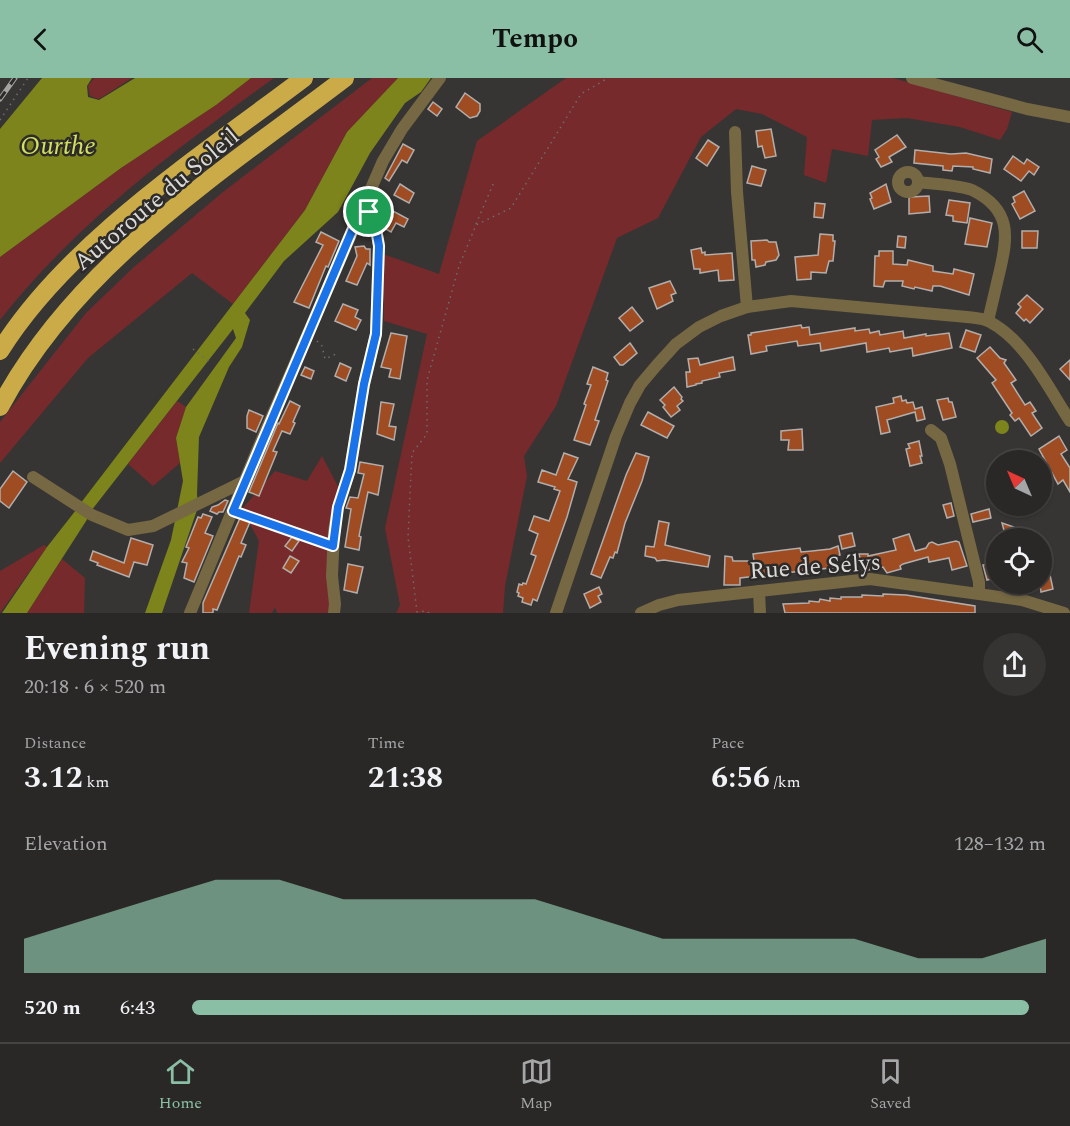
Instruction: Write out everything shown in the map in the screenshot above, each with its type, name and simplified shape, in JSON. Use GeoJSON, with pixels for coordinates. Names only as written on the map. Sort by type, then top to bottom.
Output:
{"type":"FeatureCollection","features":[{"type":"Feature","properties":{"kind":"highway","name":"Autoroute du Soleil"},"geometry":{"type":"LineString","coordinates":[[0,351],[13,330],[35,303],[97,240],[152,193],[304,78]]}},
{"type":"Feature","properties":{"kind":"highway","name":"Autoroute du Soleil"},"geometry":{"type":"LineString","coordinates":[[0,407],[15,378],[56,322],[117,258],[204,185],[345,78]]}},
{"type":"Feature","properties":{"kind":"street"},"geometry":{"type":"LineString","coordinates":[[190,613],[244,481],[383,161],[402,129],[440,78]]}},
{"type":"Feature","properties":{"kind":"street"},"geometry":{"type":"LineString","coordinates":[[912,78],[1028,109],[1070,117]]}},
{"type":"Feature","properties":{"kind":"street"},"geometry":{"type":"LineString","coordinates":[[735,132],[737,192],[747,308]]}},
{"type":"Feature","properties":{"kind":"street"},"geometry":{"type":"LineString","coordinates":[[918,182],[972,190],[989,202],[1002,217],[1006,228],[1006,243],[988,321]]}},
{"type":"Feature","properties":{"kind":"street"},"geometry":{"type":"LineString","coordinates":[[334,613],[333,546],[338,507],[350,470],[364,384],[376,334],[379,246],[376,229],[369,212],[363,205]]}},
{"type":"Feature","properties":{"kind":"street"},"geometry":{"type":"LineString","coordinates":[[556,613],[619,428],[640,385],[676,344],[699,327],[721,316],[747,308],[791,301],[968,317],[988,321],[1014,339],[1070,422]]}},
{"type":"Feature","properties":{"kind":"street"},"geometry":{"type":"LineString","coordinates":[[931,429],[941,438],[950,464],[979,582],[979,593]]}},
{"type":"Feature","properties":{"kind":"street"},"geometry":{"type":"LineString","coordinates":[[33,477],[92,515],[128,530],[153,526],[244,481]]}},
{"type":"Feature","properties":{"kind":"street","name":"Rue de Sélys"},"geometry":{"type":"LineString","coordinates":[[641,613],[670,601],[870,579],[1022,600],[1064,613]]}},
{"type":"Feature","properties":{"kind":"street"},"geometry":{"type":"LineString","coordinates":[[759,591],[760,613]]}},
{"type":"Feature","properties":{"kind":"path"},"geometry":{"type":"LineString","coordinates":[[0,120],[28,78]]}},
{"type":"Feature","properties":{"kind":"path"},"geometry":{"type":"LineString","coordinates":[[476,225],[511,208],[581,94],[608,78]]}},
{"type":"Feature","properties":{"kind":"path"},"geometry":{"type":"LineString","coordinates":[[429,613],[417,612],[408,537],[412,453],[427,434],[427,381],[459,266],[494,182]]}},
{"type":"Feature","properties":{"kind":"path"},"geometry":{"type":"LineString","coordinates":[[310,330],[322,346],[325,359],[336,354]]}},
{"type":"Feature","properties":{"kind":"path"},"geometry":{"type":"LineString","coordinates":[[193,349],[210,362]]}},
{"type":"Feature","properties":{"kind":"path"},"geometry":{"type":"LineString","coordinates":[[233,511],[333,546]]}},
{"type":"Feature","properties":{"kind":"shaded area"},"geometry":{"type":"Polygon","coordinates":[[[94,78],[132,78],[99,99],[90,96],[88,86],[94,78]]]}},
{"type":"Feature","properties":{"kind":"shaded area"},"geometry":{"type":"Polygon","coordinates":[[[251,78],[274,78],[164,161],[94,220],[61,251],[0,320],[0,257],[121,168],[216,105],[251,78]]]}},
{"type":"Feature","properties":{"kind":"shaded area"},"geometry":{"type":"Polygon","coordinates":[[[372,78],[398,78],[347,132],[305,210],[233,304],[192,273],[88,358],[0,463],[0,422],[86,313],[134,267],[223,192],[372,78]]]}},
{"type":"Feature","properties":{"kind":"shaded area"},"geometry":{"type":"Polygon","coordinates":[[[566,78],[893,78],[1012,112],[1007,129],[1000,140],[960,127],[907,118],[872,120],[868,156],[832,149],[826,183],[804,175],[807,137],[762,114],[736,109],[701,137],[658,218],[617,238],[556,406],[524,456],[527,476],[505,586],[503,613],[396,613],[400,605],[385,528],[427,334],[384,321],[383,254],[439,274],[477,141],[566,78]]]}},
{"type":"Feature","properties":{"kind":"shaded area"},"geometry":{"type":"Polygon","coordinates":[[[177,401],[186,407],[176,438],[180,463],[153,486],[128,464],[177,401]]]}},
{"type":"Feature","properties":{"kind":"shaded area"},"geometry":{"type":"Polygon","coordinates":[[[322,456],[342,494],[334,613],[277,613],[275,607],[272,613],[249,613],[259,541],[242,509],[275,471],[307,481],[322,456]]]}},
{"type":"Feature","properties":{"kind":"shaded area"},"geometry":{"type":"Polygon","coordinates":[[[44,545],[47,547],[0,613],[0,571],[44,545]]]}},
{"type":"Feature","properties":{"kind":"shaded area"},"geometry":{"type":"Polygon","coordinates":[[[62,559],[85,578],[84,613],[27,613],[62,559]]]}},
{"type":"Feature","properties":{"kind":"water","name":"Ourthe"},"geometry":{"type":"Polygon","coordinates":[[[42,78],[92,78],[87,86],[88,97],[99,100],[135,78],[251,78],[216,105],[121,168],[0,257],[0,129],[42,78]]]}},
{"type":"Feature","properties":{"kind":"water"},"geometry":{"type":"Polygon","coordinates":[[[398,78],[431,78],[421,92],[405,103],[370,153],[338,212],[284,261],[245,313],[250,320],[242,347],[229,367],[199,437],[198,507],[162,613],[145,613],[171,540],[183,481],[176,438],[186,407],[236,338],[233,329],[91,511],[80,504],[305,210],[347,132],[398,78]]]}},
{"type":"Feature","properties":{"kind":"water"},"geometry":{"type":"Polygon","coordinates":[[[1002,420],[1007,422],[1009,427],[1007,432],[1002,434],[997,432],[995,427],[997,422],[1002,420]]]}},
{"type":"Feature","properties":{"kind":"water"},"geometry":{"type":"Polygon","coordinates":[[[76,510],[88,518],[27,613],[2,613],[47,547],[76,510]]]}},
{"type":"Feature","properties":{"kind":"building"},"geometry":{"type":"Polygon","coordinates":[[[465,93],[480,104],[477,116],[470,118],[456,107],[465,93]]]}},
{"type":"Feature","properties":{"kind":"building"},"geometry":{"type":"Polygon","coordinates":[[[433,102],[442,109],[437,116],[428,109],[433,102]]]}},
{"type":"Feature","properties":{"kind":"building"},"geometry":{"type":"Polygon","coordinates":[[[771,129],[776,156],[765,158],[762,146],[758,147],[756,131],[771,129]]]}},
{"type":"Feature","properties":{"kind":"building"},"geometry":{"type":"Polygon","coordinates":[[[897,135],[906,147],[889,157],[892,162],[881,167],[876,159],[879,157],[875,150],[897,135]]]}},
{"type":"Feature","properties":{"kind":"building"},"geometry":{"type":"Polygon","coordinates":[[[708,140],[719,147],[707,166],[696,158],[708,140]]]}},
{"type":"Feature","properties":{"kind":"building"},"geometry":{"type":"Polygon","coordinates":[[[403,144],[414,150],[407,163],[402,160],[389,181],[385,178],[403,144]]]}},
{"type":"Feature","properties":{"kind":"building"},"geometry":{"type":"Polygon","coordinates":[[[915,150],[951,154],[966,153],[992,159],[990,173],[973,169],[973,167],[953,166],[952,171],[943,170],[943,166],[914,163],[915,150]]]}},
{"type":"Feature","properties":{"kind":"building"},"geometry":{"type":"Polygon","coordinates":[[[1013,156],[1024,164],[1027,159],[1039,167],[1034,175],[1029,171],[1021,181],[1004,169],[1013,156]]]}},
{"type":"Feature","properties":{"kind":"building"},"geometry":{"type":"Polygon","coordinates":[[[752,166],[766,170],[761,186],[747,183],[752,166]]]}},
{"type":"Feature","properties":{"kind":"building"},"geometry":{"type":"Polygon","coordinates":[[[400,184],[414,193],[409,203],[394,195],[400,184]]]}},
{"type":"Feature","properties":{"kind":"building"},"geometry":{"type":"Polygon","coordinates":[[[886,184],[891,202],[874,209],[870,193],[886,184]]]}},
{"type":"Feature","properties":{"kind":"building"},"geometry":{"type":"Polygon","coordinates":[[[1024,191],[1035,211],[1020,219],[1012,204],[1015,202],[1013,197],[1024,191]]]}},
{"type":"Feature","properties":{"kind":"building"},"geometry":{"type":"Polygon","coordinates":[[[929,196],[930,212],[909,214],[909,197],[929,196]]]}},
{"type":"Feature","properties":{"kind":"building"},"geometry":{"type":"Polygon","coordinates":[[[949,200],[970,203],[967,223],[953,221],[953,216],[946,215],[949,200]]]}},
{"type":"Feature","properties":{"kind":"building"},"geometry":{"type":"Polygon","coordinates":[[[815,203],[825,204],[823,218],[814,217],[815,203]]]}},
{"type":"Feature","properties":{"kind":"building"},"geometry":{"type":"Polygon","coordinates":[[[391,210],[408,219],[404,227],[396,223],[391,232],[384,228],[383,224],[391,210]]]}},
{"type":"Feature","properties":{"kind":"building"},"geometry":{"type":"Polygon","coordinates":[[[970,218],[992,223],[987,247],[965,244],[970,218]]]}},
{"type":"Feature","properties":{"kind":"building"},"geometry":{"type":"Polygon","coordinates":[[[1022,231],[1038,231],[1037,248],[1022,248],[1022,231]]]}},
{"type":"Feature","properties":{"kind":"building"},"geometry":{"type":"Polygon","coordinates":[[[321,232],[339,241],[309,308],[294,302],[323,245],[316,242],[321,232]]]}},
{"type":"Feature","properties":{"kind":"building"},"geometry":{"type":"Polygon","coordinates":[[[820,234],[833,235],[833,241],[835,241],[833,261],[829,261],[826,273],[811,272],[811,279],[797,280],[795,257],[818,255],[820,234]]]}},
{"type":"Feature","properties":{"kind":"building"},"geometry":{"type":"Polygon","coordinates":[[[898,236],[906,237],[905,248],[897,247],[898,236]]]}},
{"type":"Feature","properties":{"kind":"building"},"geometry":{"type":"Polygon","coordinates":[[[751,241],[776,242],[779,255],[776,260],[756,267],[755,260],[752,260],[751,241]]]}},
{"type":"Feature","properties":{"kind":"building"},"geometry":{"type":"Polygon","coordinates":[[[364,246],[370,249],[370,265],[367,263],[357,285],[346,281],[357,256],[355,247],[364,246]]]}},
{"type":"Feature","properties":{"kind":"building"},"geometry":{"type":"Polygon","coordinates":[[[701,248],[705,255],[732,253],[734,280],[719,281],[718,270],[700,273],[700,269],[694,269],[691,250],[701,248]]]}},
{"type":"Feature","properties":{"kind":"building"},"geometry":{"type":"Polygon","coordinates":[[[879,251],[893,251],[893,264],[907,265],[908,260],[933,266],[933,271],[953,274],[954,269],[974,274],[969,295],[940,286],[933,286],[932,291],[915,287],[914,289],[902,286],[903,281],[885,281],[883,287],[874,286],[875,256],[879,256],[879,251]]]}},
{"type":"Feature","properties":{"kind":"building"},"geometry":{"type":"Polygon","coordinates":[[[670,281],[676,293],[671,295],[673,301],[657,309],[649,288],[670,281]]]}},
{"type":"Feature","properties":{"kind":"building"},"geometry":{"type":"Polygon","coordinates":[[[1027,295],[1043,309],[1030,323],[1026,319],[1024,321],[1016,313],[1021,307],[1018,304],[1027,295]]]}},
{"type":"Feature","properties":{"kind":"building"},"geometry":{"type":"Polygon","coordinates":[[[343,304],[358,310],[355,317],[361,320],[356,330],[335,321],[343,304]]]}},
{"type":"Feature","properties":{"kind":"building"},"geometry":{"type":"Polygon","coordinates":[[[632,307],[643,321],[630,331],[619,318],[632,307]]]}},
{"type":"Feature","properties":{"kind":"building"},"geometry":{"type":"Polygon","coordinates":[[[801,325],[802,328],[809,327],[810,335],[855,328],[855,331],[869,329],[870,333],[879,331],[880,335],[903,331],[904,338],[949,333],[952,348],[913,356],[912,348],[890,352],[889,348],[867,352],[866,343],[821,351],[820,343],[798,346],[797,341],[766,346],[767,351],[751,354],[748,335],[751,333],[801,325]]]}},
{"type":"Feature","properties":{"kind":"building"},"geometry":{"type":"Polygon","coordinates":[[[966,330],[981,335],[975,352],[960,347],[966,330]]]}},
{"type":"Feature","properties":{"kind":"building"},"geometry":{"type":"Polygon","coordinates":[[[391,333],[407,336],[400,379],[389,377],[391,369],[381,367],[391,333]]]}},
{"type":"Feature","properties":{"kind":"building"},"geometry":{"type":"Polygon","coordinates":[[[630,343],[637,353],[620,365],[614,357],[630,343]]]}},
{"type":"Feature","properties":{"kind":"building"},"geometry":{"type":"Polygon","coordinates":[[[990,347],[1000,358],[1006,360],[1004,363],[1016,380],[1011,383],[1025,405],[1030,402],[1036,411],[1032,413],[1042,428],[1031,436],[1019,418],[1015,421],[1010,415],[1012,413],[992,383],[996,380],[977,358],[990,347]]]}},
{"type":"Feature","properties":{"kind":"building"},"geometry":{"type":"Polygon","coordinates":[[[733,357],[735,370],[719,373],[720,377],[687,387],[686,372],[690,372],[688,359],[698,358],[700,365],[733,357]]]}},
{"type":"Feature","properties":{"kind":"building"},"geometry":{"type":"Polygon","coordinates":[[[1070,360],[1070,380],[1060,369],[1070,360]]]}},
{"type":"Feature","properties":{"kind":"building"},"geometry":{"type":"Polygon","coordinates":[[[340,363],[351,368],[346,381],[335,376],[340,363]]]}},
{"type":"Feature","properties":{"kind":"building"},"geometry":{"type":"Polygon","coordinates":[[[305,367],[314,371],[311,379],[301,375],[305,367]]]}},
{"type":"Feature","properties":{"kind":"building"},"geometry":{"type":"Polygon","coordinates":[[[593,367],[608,373],[606,380],[608,381],[595,420],[599,421],[590,445],[574,440],[586,405],[584,404],[591,385],[587,384],[593,367]]]}},
{"type":"Feature","properties":{"kind":"building"},"geometry":{"type":"Polygon","coordinates":[[[674,387],[683,401],[677,406],[680,410],[671,417],[660,400],[674,387]]]}},
{"type":"Feature","properties":{"kind":"building"},"geometry":{"type":"Polygon","coordinates":[[[901,396],[902,401],[913,402],[915,409],[922,407],[925,419],[917,421],[915,412],[887,420],[890,432],[881,434],[876,407],[894,403],[893,398],[901,396]]]}},
{"type":"Feature","properties":{"kind":"building"},"geometry":{"type":"Polygon","coordinates":[[[948,398],[949,402],[952,402],[956,417],[943,420],[937,400],[948,398]]]}},
{"type":"Feature","properties":{"kind":"building"},"geometry":{"type":"Polygon","coordinates":[[[290,401],[300,406],[293,422],[295,423],[290,434],[282,431],[273,451],[277,452],[259,496],[249,492],[278,423],[290,401]]]}},
{"type":"Feature","properties":{"kind":"building"},"geometry":{"type":"Polygon","coordinates":[[[381,402],[394,404],[389,426],[396,427],[394,440],[377,434],[381,402]]]}},
{"type":"Feature","properties":{"kind":"building"},"geometry":{"type":"Polygon","coordinates":[[[249,410],[263,416],[256,432],[247,428],[249,410]]]}},
{"type":"Feature","properties":{"kind":"building"},"geometry":{"type":"Polygon","coordinates":[[[648,412],[674,426],[667,438],[641,425],[648,412]]]}},
{"type":"Feature","properties":{"kind":"building"},"geometry":{"type":"Polygon","coordinates":[[[802,429],[803,450],[788,450],[789,440],[781,440],[781,431],[802,429]]]}},
{"type":"Feature","properties":{"kind":"building"},"geometry":{"type":"Polygon","coordinates":[[[1059,436],[1067,450],[1061,454],[1070,468],[1070,492],[1063,480],[1058,484],[1052,473],[1052,450],[1039,449],[1059,436]]]}},
{"type":"Feature","properties":{"kind":"building"},"geometry":{"type":"Polygon","coordinates":[[[919,441],[922,463],[910,466],[906,449],[910,448],[908,444],[919,441]]]}},
{"type":"Feature","properties":{"kind":"building"},"geometry":{"type":"Polygon","coordinates":[[[564,453],[578,458],[568,479],[577,482],[537,601],[533,599],[531,605],[522,602],[523,598],[518,596],[517,592],[519,584],[526,584],[536,556],[531,554],[538,534],[529,530],[534,516],[549,521],[560,491],[554,489],[555,487],[538,482],[542,470],[556,475],[564,453]]]}},
{"type":"Feature","properties":{"kind":"building"},"geometry":{"type":"Polygon","coordinates":[[[636,453],[649,457],[625,523],[617,553],[615,552],[613,558],[610,557],[601,578],[591,574],[636,453]]]}},
{"type":"Feature","properties":{"kind":"building"},"geometry":{"type":"Polygon","coordinates":[[[360,462],[383,466],[378,495],[368,492],[359,536],[361,537],[359,550],[345,547],[351,509],[346,508],[350,497],[358,498],[364,474],[358,473],[360,462]]]}},
{"type":"Feature","properties":{"kind":"building"},"geometry":{"type":"Polygon","coordinates":[[[13,471],[27,482],[9,508],[0,501],[0,489],[13,471]]]}},
{"type":"Feature","properties":{"kind":"building"},"geometry":{"type":"Polygon","coordinates":[[[225,500],[228,501],[223,512],[217,514],[210,511],[212,507],[225,500]]]}},
{"type":"Feature","properties":{"kind":"building"},"geometry":{"type":"Polygon","coordinates":[[[951,503],[954,516],[947,518],[943,505],[951,503]]]}},
{"type":"Feature","properties":{"kind":"building"},"geometry":{"type":"Polygon","coordinates":[[[986,510],[986,516],[991,518],[973,522],[971,514],[986,510]]]}},
{"type":"Feature","properties":{"kind":"building"},"geometry":{"type":"Polygon","coordinates":[[[203,514],[212,517],[205,533],[213,536],[194,582],[184,578],[187,563],[182,562],[189,548],[186,547],[198,517],[201,518],[203,514]]]}},
{"type":"Feature","properties":{"kind":"building"},"geometry":{"type":"Polygon","coordinates":[[[240,518],[250,522],[241,543],[246,545],[241,557],[239,556],[217,610],[213,609],[213,613],[203,613],[203,603],[240,518]]]}},
{"type":"Feature","properties":{"kind":"building"},"geometry":{"type":"Polygon","coordinates":[[[659,521],[669,523],[665,545],[710,556],[708,567],[664,560],[657,561],[655,558],[645,556],[646,546],[654,547],[659,521]]]}},
{"type":"Feature","properties":{"kind":"building"},"geometry":{"type":"Polygon","coordinates":[[[1002,523],[1014,528],[1003,528],[1002,523]]]}},
{"type":"Feature","properties":{"kind":"building"},"geometry":{"type":"Polygon","coordinates":[[[852,533],[855,546],[842,549],[839,536],[852,533]]]}},
{"type":"Feature","properties":{"kind":"building"},"geometry":{"type":"Polygon","coordinates":[[[909,534],[915,551],[926,548],[932,542],[938,545],[959,542],[967,566],[952,570],[949,558],[929,562],[928,557],[903,564],[900,566],[901,569],[887,573],[883,567],[863,571],[859,554],[868,554],[868,556],[896,550],[893,539],[909,534]]]}},
{"type":"Feature","properties":{"kind":"building"},"geometry":{"type":"Polygon","coordinates":[[[292,537],[299,541],[292,551],[285,546],[292,537]]]}},
{"type":"Feature","properties":{"kind":"building"},"geometry":{"type":"Polygon","coordinates":[[[131,538],[153,545],[147,565],[134,562],[129,577],[90,560],[93,551],[124,563],[131,538]]]}},
{"type":"Feature","properties":{"kind":"building"},"geometry":{"type":"Polygon","coordinates":[[[838,546],[839,567],[740,578],[740,585],[724,585],[725,556],[732,557],[733,561],[754,561],[753,554],[800,548],[801,552],[812,551],[838,546]]]}},
{"type":"Feature","properties":{"kind":"building"},"geometry":{"type":"Polygon","coordinates":[[[290,556],[299,561],[291,573],[283,568],[290,556]]]}},
{"type":"Feature","properties":{"kind":"building"},"geometry":{"type":"Polygon","coordinates":[[[348,564],[363,567],[357,593],[344,590],[348,564]]]}},
{"type":"Feature","properties":{"kind":"building"},"geometry":{"type":"Polygon","coordinates":[[[599,587],[602,594],[598,596],[601,602],[590,608],[584,594],[599,587]]]}},
{"type":"Feature","properties":{"kind":"building"},"geometry":{"type":"Polygon","coordinates":[[[883,594],[906,595],[975,606],[975,613],[785,613],[783,604],[819,602],[820,599],[830,601],[830,598],[841,599],[841,597],[862,597],[862,595],[883,596],[883,594]]]}},
{"type":"Feature","properties":{"kind":"railway"},"geometry":{"type":"LineString","coordinates":[[0,99],[15,78]]}},
{"type":"Feature","properties":{"kind":"route"},"geometry":{"type":"LineString","coordinates":[[363,205],[369,212],[376,229],[379,246],[376,334],[364,384],[350,470],[338,507],[333,546],[233,511],[363,205]]}}]}
